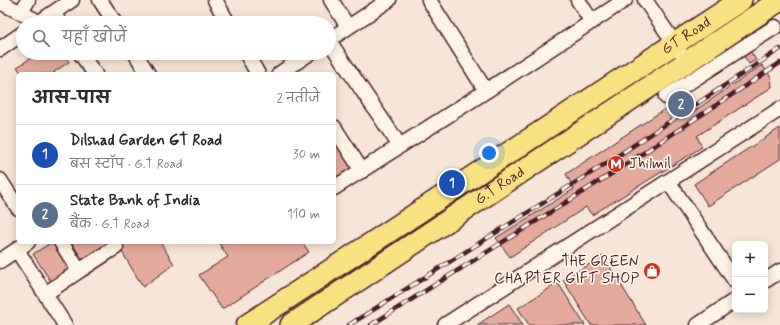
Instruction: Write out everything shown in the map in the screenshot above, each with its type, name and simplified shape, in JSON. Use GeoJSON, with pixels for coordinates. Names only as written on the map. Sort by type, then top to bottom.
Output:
{"type":"FeatureCollection","features":[{"type":"Feature","properties":{"kind":"highway","name":"GT Road"},"geometry":{"type":"LineString","coordinates":[[652,59],[741,0]]}},
{"type":"Feature","properties":{"kind":"highway","name":"GT Road"},"geometry":{"type":"LineString","coordinates":[[710,47],[775,17]]}},
{"type":"Feature","properties":{"kind":"highway","name":"G.T Road"},"geometry":{"type":"LineString","coordinates":[[291,325],[710,47]]}},
{"type":"Feature","properties":{"kind":"highway","name":"G.T Road"},"geometry":{"type":"LineString","coordinates":[[248,325],[652,59]]}},
{"type":"Feature","properties":{"kind":"street"},"geometry":{"type":"LineString","coordinates":[[21,13],[28,0]]}},
{"type":"Feature","properties":{"kind":"street"},"geometry":{"type":"LineString","coordinates":[[59,16],[72,0]]}},
{"type":"Feature","properties":{"kind":"street"},"geometry":{"type":"LineString","coordinates":[[100,0],[110,16]]}},
{"type":"Feature","properties":{"kind":"street"},"geometry":{"type":"LineString","coordinates":[[215,0],[224,16]]}},
{"type":"Feature","properties":{"kind":"street"},"geometry":{"type":"LineString","coordinates":[[331,0],[348,27]]}},
{"type":"Feature","properties":{"kind":"street"},"geometry":{"type":"LineString","coordinates":[[336,35],[389,0]]}},
{"type":"Feature","properties":{"kind":"street"},"geometry":{"type":"LineString","coordinates":[[429,0],[486,91]]}},
{"type":"Feature","properties":{"kind":"street"},"geometry":{"type":"LineString","coordinates":[[578,0],[592,22]]}},
{"type":"Feature","properties":{"kind":"street"},"geometry":{"type":"LineString","coordinates":[[336,187],[625,0]]}},
{"type":"Feature","properties":{"kind":"street"},"geometry":{"type":"LineString","coordinates":[[645,0],[687,62]]}},
{"type":"Feature","properties":{"kind":"street"},"geometry":{"type":"LineString","coordinates":[[0,2],[26,16]]}},
{"type":"Feature","properties":{"kind":"street"},"geometry":{"type":"LineString","coordinates":[[666,97],[775,17]]}},
{"type":"Feature","properties":{"kind":"street"},"geometry":{"type":"LineString","coordinates":[[0,49],[16,38]]}},
{"type":"Feature","properties":{"kind":"street"},"geometry":{"type":"LineString","coordinates":[[336,50],[400,146]]}},
{"type":"Feature","properties":{"kind":"street"},"geometry":{"type":"LineString","coordinates":[[85,60],[93,72]]}},
{"type":"Feature","properties":{"kind":"street"},"geometry":{"type":"LineString","coordinates":[[139,60],[147,72]]}},
{"type":"Feature","properties":{"kind":"street"},"geometry":{"type":"LineString","coordinates":[[250,60],[257,72]]}},
{"type":"Feature","properties":{"kind":"street"},"geometry":{"type":"LineString","coordinates":[[286,72],[296,69],[304,60]]}},
{"type":"Feature","properties":{"kind":"street"},"geometry":{"type":"LineString","coordinates":[[445,325],[780,109]]}},
{"type":"Feature","properties":{"kind":"street"},"geometry":{"type":"LineString","coordinates":[[336,130],[362,171]]}},
{"type":"Feature","properties":{"kind":"street"},"geometry":{"type":"LineString","coordinates":[[0,180],[16,205]]}},
{"type":"Feature","properties":{"kind":"street"},"geometry":{"type":"LineString","coordinates":[[668,181],[732,277]]}},
{"type":"Feature","properties":{"kind":"street"},"geometry":{"type":"LineString","coordinates":[[62,244],[79,271]]}},
{"type":"Feature","properties":{"kind":"street"},"geometry":{"type":"LineString","coordinates":[[0,261],[23,246],[45,294],[65,325]]}},
{"type":"Feature","properties":{"kind":"street"},"geometry":{"type":"LineString","coordinates":[[45,294],[116,247]]}},
{"type":"Feature","properties":{"kind":"street"},"geometry":{"type":"LineString","coordinates":[[768,278],[780,271]]}},
{"type":"Feature","properties":{"kind":"street"},"geometry":{"type":"LineString","coordinates":[[698,325],[732,302]]}},
{"type":"Feature","properties":{"kind":"building"},"geometry":{"type":"Polygon","coordinates":[[[750,51],[756,60],[749,64],[743,55],[750,51]]]}},
{"type":"Feature","properties":{"kind":"building"},"geometry":{"type":"Polygon","coordinates":[[[28,60],[68,60],[69,62],[54,72],[21,72],[17,67],[28,60]]]}},
{"type":"Feature","properties":{"kind":"building"},"geometry":{"type":"Polygon","coordinates":[[[762,65],[771,77],[772,87],[697,136],[702,147],[592,215],[586,207],[510,257],[496,238],[574,189],[566,174],[674,103],[684,118],[762,65]]]}},
{"type":"Feature","properties":{"kind":"building"},"geometry":{"type":"Polygon","coordinates":[[[780,128],[780,159],[708,206],[694,184],[780,128]]]}},
{"type":"Feature","properties":{"kind":"building"},"geometry":{"type":"Polygon","coordinates":[[[336,139],[357,171],[336,184],[336,139]]]}},
{"type":"Feature","properties":{"kind":"building"},"geometry":{"type":"Polygon","coordinates":[[[49,244],[53,244],[72,273],[53,285],[33,254],[49,244]]]}},
{"type":"Feature","properties":{"kind":"building"},"geometry":{"type":"Polygon","coordinates":[[[72,244],[112,244],[114,246],[86,264],[72,244]]]}},
{"type":"Feature","properties":{"kind":"building"},"geometry":{"type":"Polygon","coordinates":[[[117,244],[161,244],[174,264],[143,287],[117,244]]]}},
{"type":"Feature","properties":{"kind":"building"},"geometry":{"type":"Polygon","coordinates":[[[219,244],[303,244],[309,252],[222,309],[199,275],[228,257],[219,244]]]}},
{"type":"Feature","properties":{"kind":"building"},"geometry":{"type":"Polygon","coordinates":[[[603,256],[646,325],[591,325],[563,280],[603,256]]]}},
{"type":"Feature","properties":{"kind":"building"},"geometry":{"type":"Polygon","coordinates":[[[558,283],[585,325],[529,325],[518,308],[558,283]]]}},
{"type":"Feature","properties":{"kind":"building"},"geometry":{"type":"Polygon","coordinates":[[[509,304],[523,325],[477,325],[509,304]]]}},
{"type":"Feature","properties":{"kind":"railway"},"geometry":{"type":"LineString","coordinates":[[349,325],[613,159],[780,49]]}},
{"type":"Feature","properties":{"kind":"railway"},"geometry":{"type":"LineString","coordinates":[[371,325],[619,169],[780,63]]}},
{"type":"Feature","properties":{"kind":"place","name":"State Bank of India"},"geometry":{"type":"Point","coordinates":[681,104]}},
{"type":"Feature","properties":{"kind":"place","name":"Jhilmil"},"geometry":{"type":"Point","coordinates":[616,164]}},
{"type":"Feature","properties":{"kind":"place","name":"Dilshad Garden GT Road"},"geometry":{"type":"Point","coordinates":[452,183]}},
{"type":"Feature","properties":{"kind":"place","name":"THE GREEN CHAPTER GIFT SHOP"},"geometry":{"type":"Point","coordinates":[652,271]}}]}
